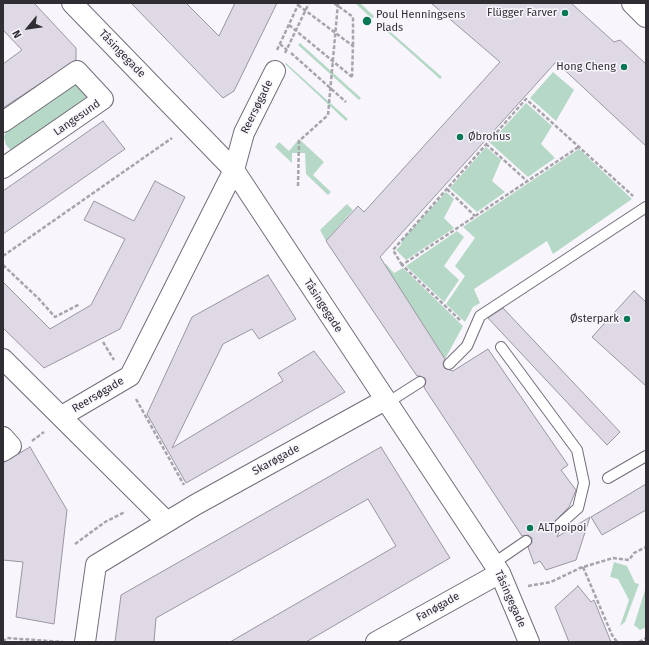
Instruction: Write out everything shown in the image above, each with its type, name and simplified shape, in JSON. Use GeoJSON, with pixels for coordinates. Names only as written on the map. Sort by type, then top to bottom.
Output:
{"type":"FeatureCollection","features":[{"type":"Feature","properties":{"kind":"street","name":"Tåsingegade"},"geometry":{"type":"LineString","coordinates":[[72,3],[234,170],[497,568],[529,642]]}},
{"type":"Feature","properties":{"kind":"street"},"geometry":{"type":"LineString","coordinates":[[633,3],[646,16]]}},
{"type":"Feature","properties":{"kind":"street","name":"Langesund"},"geometry":{"type":"LineString","coordinates":[[3,122],[77,71],[103,99],[3,168]]}},
{"type":"Feature","properties":{"kind":"street","name":"Reersøgade"},"geometry":{"type":"LineString","coordinates":[[167,522],[62,416],[130,376],[234,170],[244,133],[275,71]]}},
{"type":"Feature","properties":{"kind":"street"},"geometry":{"type":"LineString","coordinates":[[3,359],[62,416]]}},
{"type":"Feature","properties":{"kind":"street","name":"Skarøgade"},"geometry":{"type":"LineString","coordinates":[[167,522],[195,505],[386,402]]}},
{"type":"Feature","properties":{"kind":"street"},"geometry":{"type":"LineString","coordinates":[[85,642],[96,565],[167,522]]}},
{"type":"Feature","properties":{"kind":"street","name":"Fanøgade"},"geometry":{"type":"LineString","coordinates":[[376,642],[497,568]]}},
{"type":"Feature","properties":{"kind":"lane"},"geometry":{"type":"LineString","coordinates":[[448,364],[467,346],[480,316],[646,207]]}},
{"type":"Feature","properties":{"kind":"lane"},"geometry":{"type":"LineString","coordinates":[[501,347],[577,450],[584,483],[578,508],[560,524]]}},
{"type":"Feature","properties":{"kind":"lane"},"geometry":{"type":"LineString","coordinates":[[386,402],[420,382]]}},
{"type":"Feature","properties":{"kind":"lane"},"geometry":{"type":"LineString","coordinates":[[608,478],[646,456]]}},
{"type":"Feature","properties":{"kind":"lane"},"geometry":{"type":"LineString","coordinates":[[497,568],[526,541]]}},
{"type":"Feature","properties":{"kind":"path"},"geometry":{"type":"LineString","coordinates":[[275,71],[287,50],[309,3]]}},
{"type":"Feature","properties":{"kind":"path"},"geometry":{"type":"LineString","coordinates":[[289,25],[352,77],[352,17],[334,3]]}},
{"type":"Feature","properties":{"kind":"path"},"geometry":{"type":"LineString","coordinates":[[298,186],[299,141],[328,115],[338,3]]}},
{"type":"Feature","properties":{"kind":"path"},"geometry":{"type":"LineString","coordinates":[[275,71],[272,60],[298,4],[353,46]]}},
{"type":"Feature","properties":{"kind":"path"},"geometry":{"type":"LineString","coordinates":[[280,44],[346,102]]}},
{"type":"Feature","properties":{"kind":"path"},"geometry":{"type":"LineString","coordinates":[[472,332],[402,265],[393,250],[526,99],[646,207]]}},
{"type":"Feature","properties":{"kind":"path"},"geometry":{"type":"LineString","coordinates":[[3,256],[191,125]]}},
{"type":"Feature","properties":{"kind":"path"},"geometry":{"type":"LineString","coordinates":[[486,144],[527,181]]}},
{"type":"Feature","properties":{"kind":"path"},"geometry":{"type":"LineString","coordinates":[[402,265],[580,146]]}},
{"type":"Feature","properties":{"kind":"path"},"geometry":{"type":"LineString","coordinates":[[447,189],[475,216]]}},
{"type":"Feature","properties":{"kind":"path"},"geometry":{"type":"LineString","coordinates":[[3,265],[39,299],[55,317],[80,304]]}},
{"type":"Feature","properties":{"kind":"path"},"geometry":{"type":"LineString","coordinates":[[103,342],[126,379],[195,505]]}},
{"type":"Feature","properties":{"kind":"path"},"geometry":{"type":"LineString","coordinates":[[6,445],[29,444],[62,416]]}},
{"type":"Feature","properties":{"kind":"path"},"geometry":{"type":"LineString","coordinates":[[75,544],[105,522],[147,501]]}},
{"type":"Feature","properties":{"kind":"path"},"geometry":{"type":"LineString","coordinates":[[551,582],[583,567],[613,558],[629,560],[634,553],[646,547]]}},
{"type":"Feature","properties":{"kind":"path"},"geometry":{"type":"LineString","coordinates":[[583,567],[612,635],[617,642]]}},
{"type":"Feature","properties":{"kind":"path"},"geometry":{"type":"LineString","coordinates":[[3,642],[7,638],[63,642]]}},
{"type":"Feature","properties":{"kind":"path"},"geometry":{"type":"LineString","coordinates":[[639,642],[646,638]]}},
{"type":"Feature","properties":{"kind":"green space"},"geometry":{"type":"Polygon","coordinates":[[[355,3],[360,3],[374,16],[372,19],[355,3]]]}},
{"type":"Feature","properties":{"kind":"green space"},"geometry":{"type":"Polygon","coordinates":[[[385,27],[442,77],[440,79],[384,29],[385,27]]]}},
{"type":"Feature","properties":{"kind":"green space"},"geometry":{"type":"Polygon","coordinates":[[[300,43],[361,98],[359,100],[298,45],[300,43]]]}},
{"type":"Feature","properties":{"kind":"green space"},"geometry":{"type":"Polygon","coordinates":[[[286,63],[348,119],[346,121],[285,64],[286,63]]]}},
{"type":"Feature","properties":{"kind":"green space"},"geometry":{"type":"Polygon","coordinates":[[[553,72],[574,90],[556,121],[530,98],[553,72]]]}},
{"type":"Feature","properties":{"kind":"green space"},"geometry":{"type":"Polygon","coordinates":[[[78,85],[84,87],[89,99],[11,150],[6,145],[4,137],[6,131],[71,86],[78,85]]]}},
{"type":"Feature","properties":{"kind":"green space"},"geometry":{"type":"Polygon","coordinates":[[[526,103],[552,126],[541,144],[555,158],[528,177],[490,143],[526,103]]]}},
{"type":"Feature","properties":{"kind":"green space"},"geometry":{"type":"Polygon","coordinates":[[[299,139],[324,162],[313,175],[331,192],[328,195],[306,174],[305,153],[292,153],[292,163],[275,147],[279,142],[289,151],[299,139]]]}},
{"type":"Feature","properties":{"kind":"green space"},"geometry":{"type":"Polygon","coordinates":[[[486,147],[501,160],[492,181],[505,192],[477,212],[450,188],[486,147]]]}},
{"type":"Feature","properties":{"kind":"green space"},"geometry":{"type":"Polygon","coordinates":[[[579,149],[632,199],[553,254],[547,241],[474,289],[480,303],[473,307],[465,322],[446,304],[465,276],[455,266],[475,238],[463,227],[579,149]]]}},
{"type":"Feature","properties":{"kind":"green space"},"geometry":{"type":"Polygon","coordinates":[[[446,192],[454,199],[444,218],[454,228],[406,260],[396,250],[401,245],[402,240],[446,192]]]}},
{"type":"Feature","properties":{"kind":"green space"},"geometry":{"type":"Polygon","coordinates":[[[347,204],[353,210],[326,241],[320,230],[347,204]]]}},
{"type":"Feature","properties":{"kind":"green space"},"geometry":{"type":"Polygon","coordinates":[[[457,231],[464,237],[444,266],[459,280],[444,302],[406,266],[457,231]]]}},
{"type":"Feature","properties":{"kind":"green space"},"geometry":{"type":"Polygon","coordinates":[[[386,264],[394,273],[403,268],[463,326],[445,359],[384,265],[386,264]]]}},
{"type":"Feature","properties":{"kind":"green space"},"geometry":{"type":"Polygon","coordinates":[[[614,562],[627,566],[635,583],[639,584],[625,622],[620,626],[629,600],[618,579],[610,577],[614,562]]]}},
{"type":"Feature","properties":{"kind":"green space"},"geometry":{"type":"Polygon","coordinates":[[[646,587],[646,627],[640,630],[634,625],[646,587]]]}},
{"type":"Feature","properties":{"kind":"building"},"geometry":{"type":"Polygon","coordinates":[[[3,3],[34,3],[76,48],[76,60],[3,108],[3,64],[22,50],[3,30],[3,3]]]}},
{"type":"Feature","properties":{"kind":"building"},"geometry":{"type":"Polygon","coordinates":[[[131,3],[186,3],[219,36],[235,3],[277,3],[234,91],[223,98],[131,3]]]}},
{"type":"Feature","properties":{"kind":"building"},"geometry":{"type":"Polygon","coordinates":[[[431,3],[571,3],[614,42],[620,40],[646,64],[646,146],[556,62],[380,257],[445,359],[443,363],[444,368],[453,371],[488,349],[568,465],[561,470],[576,490],[569,507],[554,522],[555,528],[560,530],[557,537],[590,517],[576,560],[546,570],[540,561],[534,564],[528,547],[532,543],[532,538],[528,535],[522,536],[425,389],[425,378],[417,376],[326,241],[358,206],[364,212],[500,62],[431,3]]]}},
{"type":"Feature","properties":{"kind":"building"},"geometry":{"type":"Polygon","coordinates":[[[103,121],[125,149],[3,234],[3,191],[103,121]]]}},
{"type":"Feature","properties":{"kind":"building"},"geometry":{"type":"Polygon","coordinates":[[[155,181],[185,197],[120,329],[44,368],[3,328],[3,282],[50,329],[91,305],[125,239],[84,220],[94,201],[134,221],[155,181]]]}},
{"type":"Feature","properties":{"kind":"building"},"geometry":{"type":"Polygon","coordinates":[[[268,275],[296,319],[259,339],[252,329],[223,344],[172,448],[283,381],[278,373],[314,351],[345,392],[186,483],[147,414],[192,317],[268,275]]]}},
{"type":"Feature","properties":{"kind":"building","name":"Østerpark"},"geometry":{"type":"Polygon","coordinates":[[[634,291],[646,302],[646,386],[592,337],[634,291]]]}},
{"type":"Feature","properties":{"kind":"building"},"geometry":{"type":"Polygon","coordinates":[[[503,308],[620,432],[607,445],[488,318],[503,308]]]}},
{"type":"Feature","properties":{"kind":"building"},"geometry":{"type":"Polygon","coordinates":[[[30,447],[67,510],[54,624],[16,617],[23,562],[3,560],[3,463],[30,447]]]}},
{"type":"Feature","properties":{"kind":"building"},"geometry":{"type":"Polygon","coordinates":[[[381,447],[450,558],[306,642],[230,642],[396,546],[368,499],[156,618],[154,642],[115,642],[121,595],[381,447]]]}},
{"type":"Feature","properties":{"kind":"building"},"geometry":{"type":"Polygon","coordinates":[[[646,484],[646,510],[602,535],[591,517],[646,484]]]}},
{"type":"Feature","properties":{"kind":"building"},"geometry":{"type":"Polygon","coordinates":[[[578,586],[591,602],[594,600],[611,642],[569,642],[555,607],[578,586]]]}},
{"type":"Feature","properties":{"kind":"place","name":"Flügger Farver"},"geometry":{"type":"Point","coordinates":[565,13]}},
{"type":"Feature","properties":{"kind":"place","name":"Poul Henningsens Plads"},"geometry":{"type":"Point","coordinates":[367,21]}},
{"type":"Feature","properties":{"kind":"place","name":"Hong Cheng"},"geometry":{"type":"Point","coordinates":[624,67]}},
{"type":"Feature","properties":{"kind":"place","name":"Øbrohus"},"geometry":{"type":"Point","coordinates":[460,137]}},
{"type":"Feature","properties":{"kind":"place","name":"Østerpark"},"geometry":{"type":"Point","coordinates":[627,319]}},
{"type":"Feature","properties":{"kind":"place","name":"ALTpoipoi"},"geometry":{"type":"Point","coordinates":[530,528]}}]}
